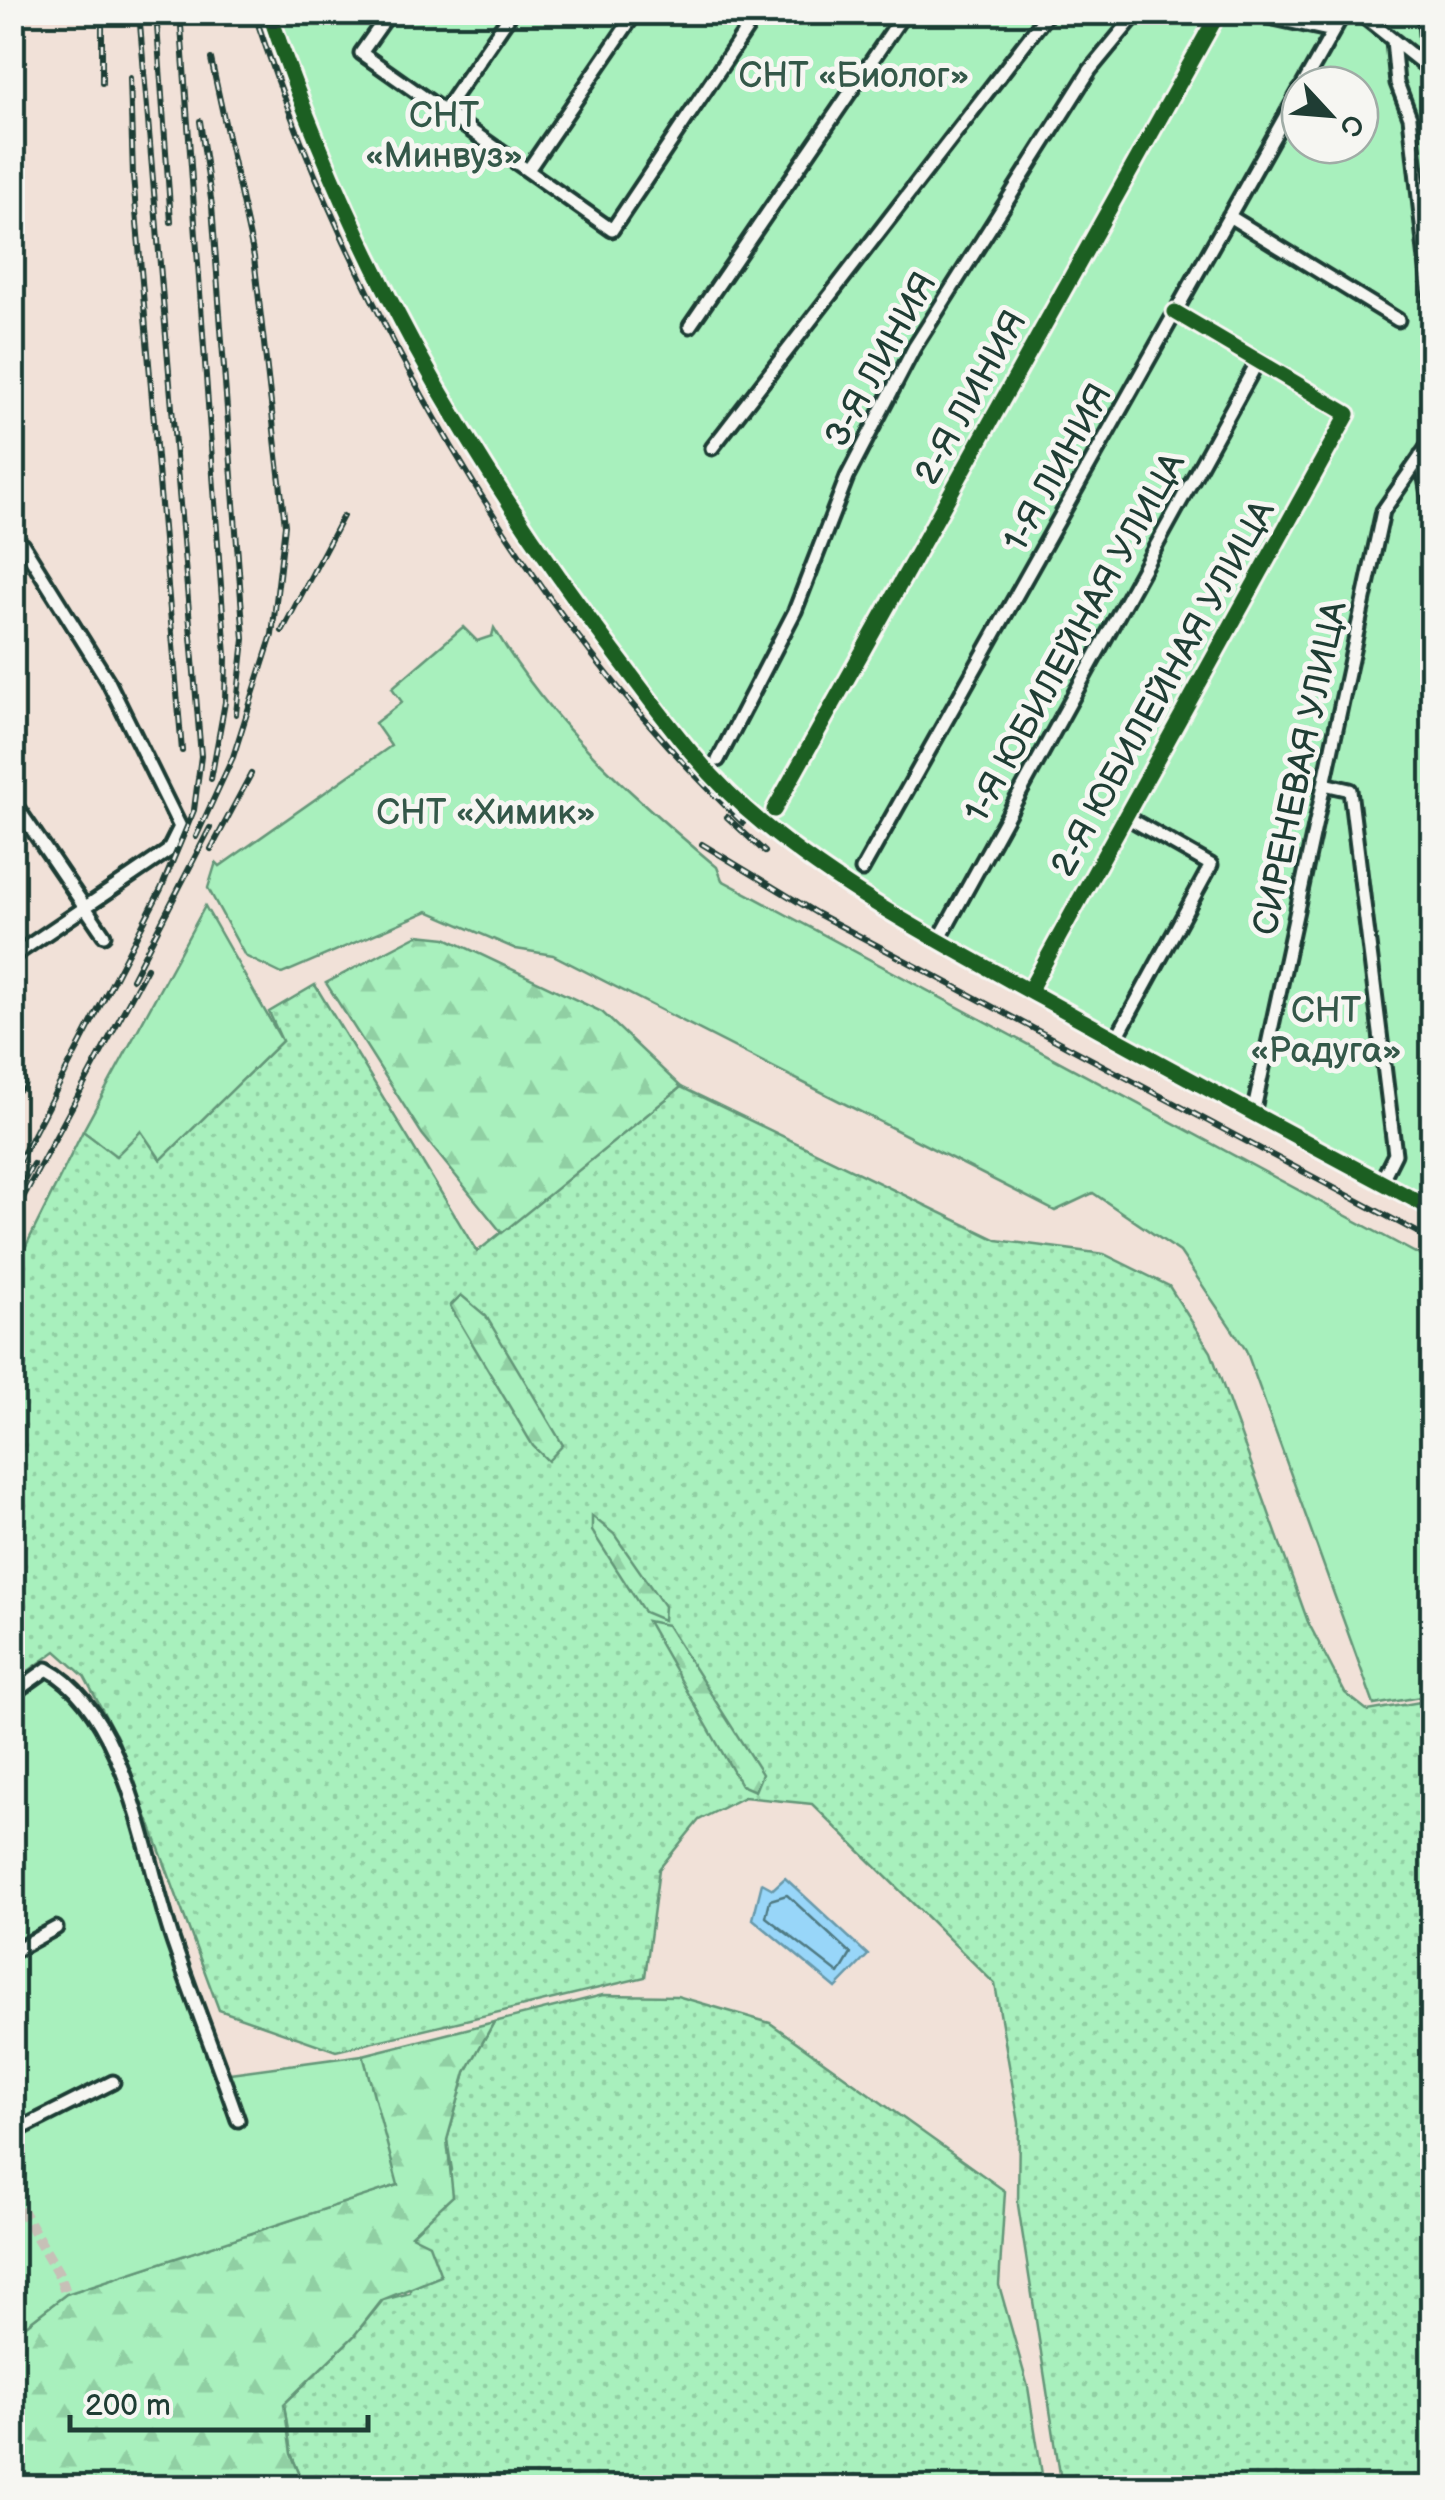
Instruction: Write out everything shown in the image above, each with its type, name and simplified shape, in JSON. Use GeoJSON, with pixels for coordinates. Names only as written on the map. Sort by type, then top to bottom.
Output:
{"type":"FeatureCollection","features":[{"type":"Feature","properties":{"kind":"street"},"geometry":{"type":"LineString","coordinates":[[269,12],[300,106],[349,224],[434,387],[533,546],[710,775],[761,823],[836,878],[1116,1039],[1432,1210]]}},
{"type":"Feature","properties":{"kind":"street"},"geometry":{"type":"LineString","coordinates":[[390,12],[361,53],[612,230],[758,12]]}},
{"type":"Feature","properties":{"kind":"street"},"geometry":{"type":"LineString","coordinates":[[444,111],[512,12]]}},
{"type":"Feature","properties":{"kind":"street"},"geometry":{"type":"LineString","coordinates":[[528,170],[636,12]]}},
{"type":"Feature","properties":{"kind":"street"},"geometry":{"type":"LineString","coordinates":[[690,326],[905,12]]}},
{"type":"Feature","properties":{"kind":"street"},"geometry":{"type":"LineString","coordinates":[[712,448],[1049,12]]}},
{"type":"Feature","properties":{"kind":"street","name":"3-Я ЛИНИЯ"},"geometry":{"type":"LineString","coordinates":[[718,760],[795,611],[846,477],[914,348],[1090,70],[1138,12]]}},
{"type":"Feature","properties":{"kind":"street","name":"2-Я ЛИНИЯ"},"geometry":{"type":"LineString","coordinates":[[774,810],[1218,12]]}},
{"type":"Feature","properties":{"kind":"street"},"geometry":{"type":"LineString","coordinates":[[1246,12],[1333,31]]}},
{"type":"Feature","properties":{"kind":"street","name":"1-Я ЛИНИЯ"},"geometry":{"type":"LineString","coordinates":[[1315,65],[1344,12]]}},
{"type":"Feature","properties":{"kind":"street"},"geometry":{"type":"LineString","coordinates":[[1358,12],[1430,69]]}},
{"type":"Feature","properties":{"kind":"street"},"geometry":{"type":"LineString","coordinates":[[1424,12],[1430,69]]}},
{"type":"Feature","properties":{"kind":"street"},"geometry":{"type":"LineString","coordinates":[[1393,40],[1398,84],[1410,117],[1432,314]]}},
{"type":"Feature","properties":{"kind":"street","name":"1-Я ЛИНИЯ"},"geometry":{"type":"LineString","coordinates":[[862,870],[1280,127]]}},
{"type":"Feature","properties":{"kind":"street"},"geometry":{"type":"LineString","coordinates":[[1229,216],[1398,320]]}},
{"type":"Feature","properties":{"kind":"street"},"geometry":{"type":"LineString","coordinates":[[1175,312],[1258,361]]}},
{"type":"Feature","properties":{"kind":"street","name":"1-Я ЮБИЛЕЙНАЯ УЛИЦА"},"geometry":{"type":"LineString","coordinates":[[939,940],[1258,361]]}},
{"type":"Feature","properties":{"kind":"street","name":"2-Я ЮБИЛЕЙНАЯ УЛИЦА"},"geometry":{"type":"LineString","coordinates":[[1029,990],[1348,414],[1258,361]]}},
{"type":"Feature","properties":{"kind":"street"},"geometry":{"type":"LineString","coordinates":[[1427,446],[1432,518]]}},
{"type":"Feature","properties":{"kind":"street","name":"СИРЕНЕВАЯ УЛИЦА"},"geometry":{"type":"LineString","coordinates":[[1253,1114],[1383,511],[1427,446]]}},
{"type":"Feature","properties":{"kind":"street"},"geometry":{"type":"LineString","coordinates":[[12,536],[23,545],[108,681],[180,827],[168,852],[12,957]]}},
{"type":"Feature","properties":{"kind":"street"},"geometry":{"type":"LineString","coordinates":[[1324,784],[1350,790],[1395,1154],[1380,1182]]}},
{"type":"Feature","properties":{"kind":"street"},"geometry":{"type":"LineString","coordinates":[[12,800],[104,935]]}},
{"type":"Feature","properties":{"kind":"street"},"geometry":{"type":"LineString","coordinates":[[1116,1039],[1211,865],[1126,816]]}},
{"type":"Feature","properties":{"kind":"street"},"geometry":{"type":"LineString","coordinates":[[12,1694],[47,1669],[71,1682],[109,1740],[174,1946],[238,2120]]}},
{"type":"Feature","properties":{"kind":"street"},"geometry":{"type":"LineString","coordinates":[[12,1952],[56,1928]]}},
{"type":"Feature","properties":{"kind":"street"},"geometry":{"type":"LineString","coordinates":[[12,2133],[113,2082]]}},
{"type":"Feature","properties":{"kind":"green space"},"geometry":{"type":"Polygon","coordinates":[[[269,13],[1432,13],[1432,1209],[836,878],[710,775],[533,546],[349,224],[269,13]]]}},
{"type":"Feature","properties":{"kind":"green space","name":"СНТ «Химик»"},"geometry":{"type":"Polygon","coordinates":[[[463,627],[477,641],[492,636],[494,628],[567,728],[624,786],[717,867],[722,880],[1432,1262],[1432,1695],[1374,1705],[1246,1350],[1180,1252],[1093,1193],[1055,1211],[553,955],[516,949],[428,911],[282,974],[245,956],[208,888],[216,862],[220,866],[391,746],[375,723],[402,702],[392,688],[463,627]]]}},
{"type":"Feature","properties":{"kind":"green space"},"geometry":{"type":"Polygon","coordinates":[[[205,906],[282,1041],[161,1160],[141,1131],[116,1156],[83,1131],[205,906]]]}},
{"type":"Feature","properties":{"kind":"green space"},"geometry":{"type":"Polygon","coordinates":[[[418,935],[446,938],[602,1012],[681,1087],[502,1233],[422,1134],[326,983],[418,935]]]}},
{"type":"Feature","properties":{"kind":"green space"},"geometry":{"type":"Polygon","coordinates":[[[315,985],[477,1252],[681,1087],[997,1240],[1104,1254],[1169,1286],[1211,1352],[1308,1622],[1345,1693],[1368,1711],[1432,1700],[1432,2487],[1062,2487],[1018,2205],[1019,2123],[995,1984],[812,1804],[744,1797],[699,1820],[659,1869],[645,1977],[336,2051],[219,2010],[119,1741],[84,1676],[56,1651],[13,1682],[12,1274],[83,1131],[116,1155],[141,1130],[160,1159],[282,1041],[269,1012],[315,985]]]}},
{"type":"Feature","properties":{"kind":"green space"},"geometry":{"type":"Polygon","coordinates":[[[461,1295],[486,1316],[563,1445],[548,1461],[533,1446],[450,1306],[461,1295]]]}},
{"type":"Feature","properties":{"kind":"green space"},"geometry":{"type":"Polygon","coordinates":[[[592,1516],[614,1534],[664,1606],[663,1620],[644,1612],[592,1531],[592,1516]]]}},
{"type":"Feature","properties":{"kind":"green space"},"geometry":{"type":"Polygon","coordinates":[[[647,1621],[667,1625],[762,1774],[755,1791],[741,1785],[647,1621]]]}},
{"type":"Feature","properties":{"kind":"green space"},"geometry":{"type":"Polygon","coordinates":[[[47,1669],[71,1682],[109,1740],[222,2074],[363,2055],[398,2185],[66,2294],[13,2335],[13,1694],[47,1669]]]}},
{"type":"Feature","properties":{"kind":"green space"},"geometry":{"type":"Polygon","coordinates":[[[603,1995],[677,1996],[770,2023],[1005,2191],[999,2285],[1028,2387],[1044,2487],[305,2487],[291,2454],[284,2404],[353,2337],[383,2300],[410,2293],[410,2235],[425,2219],[452,2170],[447,2140],[466,2072],[494,2022],[603,1995]]]}},
{"type":"Feature","properties":{"kind":"green space"},"geometry":{"type":"Polygon","coordinates":[[[494,2022],[466,2072],[447,2140],[453,2196],[411,2235],[429,2244],[441,2276],[382,2300],[353,2337],[284,2404],[291,2454],[305,2487],[13,2488],[13,2335],[66,2294],[397,2185],[363,2055],[494,2022]]]}},
{"type":"Feature","properties":{"kind":"water"},"geometry":{"type":"Polygon","coordinates":[[[785,1878],[868,1955],[836,1988],[753,1919],[762,1883],[773,1889],[785,1878]]]}},
{"type":"Feature","properties":{"kind":"tunnel"},"geometry":{"type":"LineString","coordinates":[[12,2194],[60,2276],[66,2294]]}},
{"type":"Feature","properties":{"kind":"railway"},"geometry":{"type":"LineString","coordinates":[[102,12],[102,83]]}},
{"type":"Feature","properties":{"kind":"railway"},"geometry":{"type":"LineString","coordinates":[[12,1175],[161,889],[194,810],[201,756],[139,12]]}},
{"type":"Feature","properties":{"kind":"railway"},"geometry":{"type":"LineString","coordinates":[[156,12],[171,222]]}},
{"type":"Feature","properties":{"kind":"railway"},"geometry":{"type":"LineString","coordinates":[[180,12],[226,656],[225,702],[211,779]]}},
{"type":"Feature","properties":{"kind":"railway"},"geometry":{"type":"LineString","coordinates":[[254,12],[293,121],[340,231],[392,340],[452,447],[517,550],[587,648],[663,740],[743,823]]}},
{"type":"Feature","properties":{"kind":"railway"},"geometry":{"type":"LineString","coordinates":[[196,837],[233,757],[272,635],[285,525],[254,257],[211,59]]}},
{"type":"Feature","properties":{"kind":"railway"},"geometry":{"type":"LineString","coordinates":[[130,78],[133,176],[182,751]]}},
{"type":"Feature","properties":{"kind":"railway"},"geometry":{"type":"LineString","coordinates":[[200,121],[212,206],[244,639],[236,714]]}},
{"type":"Feature","properties":{"kind":"railway"},"geometry":{"type":"LineString","coordinates":[[282,631],[343,516]]}},
{"type":"Feature","properties":{"kind":"railway"},"geometry":{"type":"LineString","coordinates":[[211,849],[251,774]]}},
{"type":"Feature","properties":{"kind":"railway"},"geometry":{"type":"LineString","coordinates":[[727,817],[765,852]]}},
{"type":"Feature","properties":{"kind":"railway"},"geometry":{"type":"LineString","coordinates":[[132,979],[210,828]]}},
{"type":"Feature","properties":{"kind":"railway"},"geometry":{"type":"LineString","coordinates":[[702,844],[818,914],[1432,1240]]}},
{"type":"Feature","properties":{"kind":"railway"},"geometry":{"type":"LineString","coordinates":[[12,1218],[147,968]]}},
{"type":"Feature","properties":{"kind":"railway"},"geometry":{"type":"LineString","coordinates":[[12,1203],[33,1164]]}},
{"type":"Feature","properties":{"kind":"cycle path"},"geometry":{"type":"LineString","coordinates":[[269,12],[336,186],[415,347],[459,424],[559,576],[665,720],[720,785],[794,848],[898,917],[1432,1209]]}},
{"type":"Feature","properties":{"kind":"cycle path"},"geometry":{"type":"LineString","coordinates":[[774,810],[1219,12]]}},
{"type":"Feature","properties":{"kind":"cycle path"},"geometry":{"type":"LineString","coordinates":[[1029,991],[1348,414],[1175,312]]}},
{"type":"Feature","properties":{"kind":"park label","name":"СНТ «Биолог»"},"geometry":{"type":"Point","coordinates":[854,75]}},
{"type":"Feature","properties":{"kind":"park label","name":"СНТ «Минвуз»"},"geometry":{"type":"Point","coordinates":[444,135]}},
{"type":"Feature","properties":{"kind":"park label","name":"СНТ «Радуга»"},"geometry":{"type":"Point","coordinates":[1326,1030]}}]}
